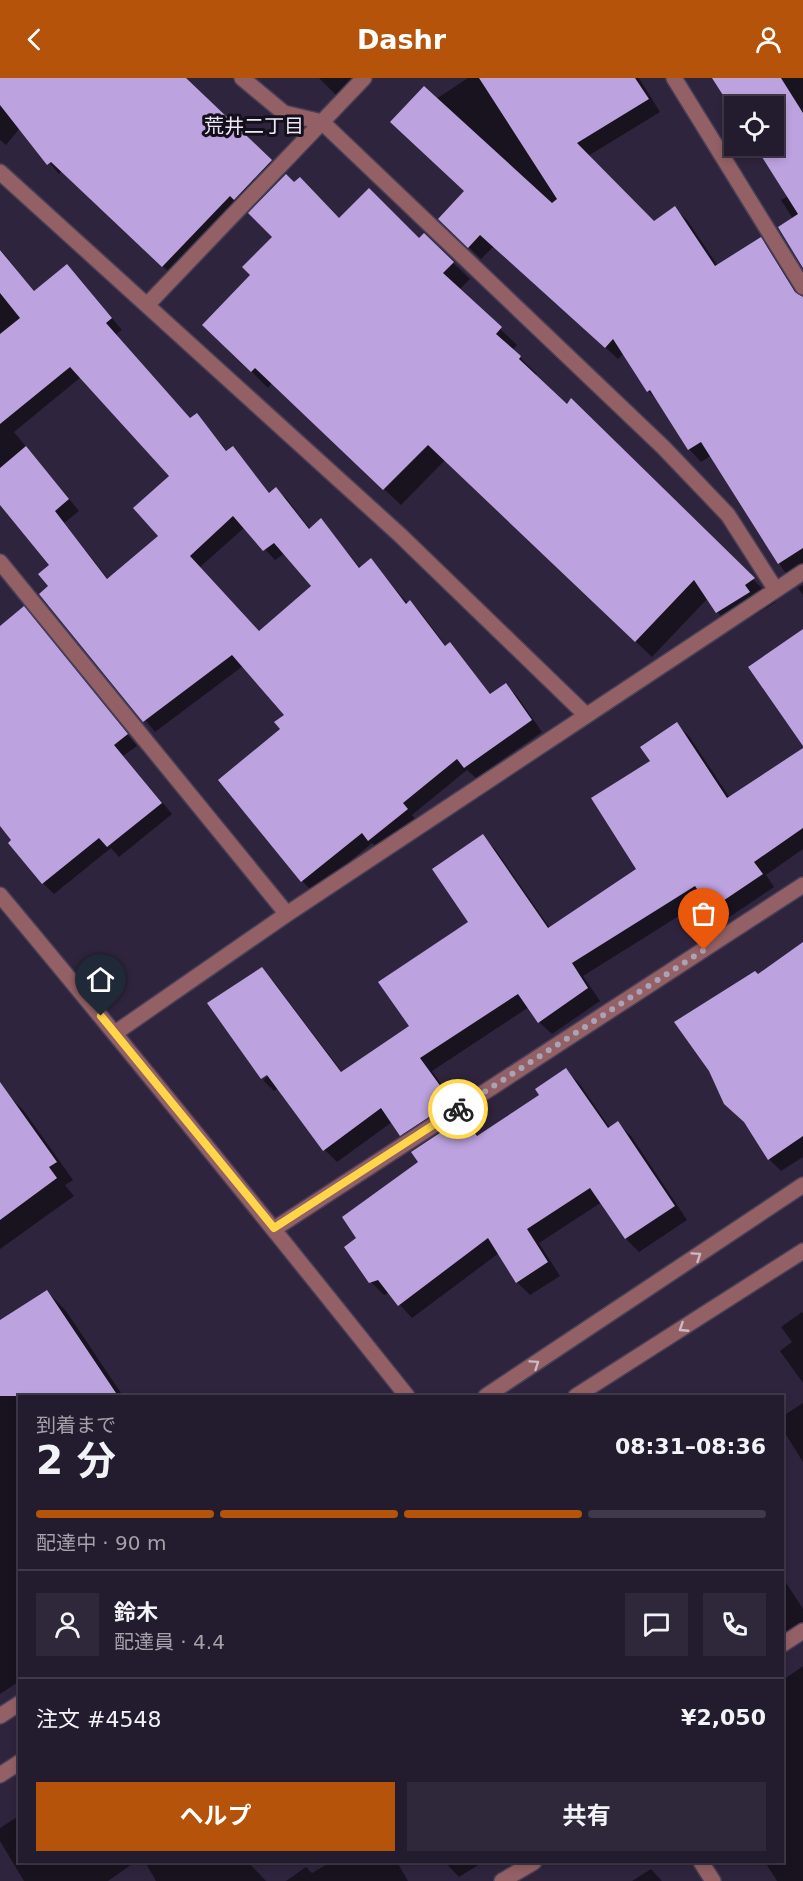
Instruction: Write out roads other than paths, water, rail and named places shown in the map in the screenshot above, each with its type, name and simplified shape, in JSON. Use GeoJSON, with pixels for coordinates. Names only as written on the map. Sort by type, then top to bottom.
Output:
{"type":"FeatureCollection","features":[{"type":"Feature","properties":{"kind":"street"},"geometry":{"type":"LineString","coordinates":[[242,78],[284,113],[322,122],[663,447],[728,515],[776,590]]}},
{"type":"Feature","properties":{"kind":"street"},"geometry":{"type":"LineString","coordinates":[[147,305],[364,78]]}},
{"type":"Feature","properties":{"kind":"street"},"geometry":{"type":"LineString","coordinates":[[674,78],[802,284]]}},
{"type":"Feature","properties":{"kind":"street"},"geometry":{"type":"LineString","coordinates":[[0,172],[400,535],[586,715]]}},
{"type":"Feature","properties":{"kind":"street"},"geometry":{"type":"LineString","coordinates":[[0,562],[287,914]]}},
{"type":"Feature","properties":{"kind":"street"},"geometry":{"type":"LineString","coordinates":[[115,1033],[287,914],[803,572]]}},
{"type":"Feature","properties":{"kind":"street"},"geometry":{"type":"LineString","coordinates":[[274,1228],[803,885]]}},
{"type":"Feature","properties":{"kind":"street"},"geometry":{"type":"LineString","coordinates":[[0,895],[274,1228],[406,1395]]}},
{"type":"Feature","properties":{"kind":"street"},"geometry":{"type":"LineString","coordinates":[[488,1395],[803,1185]]}},
{"type":"Feature","properties":{"kind":"street"},"geometry":{"type":"LineString","coordinates":[[578,1395],[803,1251]]}},
{"type":"Feature","properties":{"kind":"street"},"geometry":{"type":"LineString","coordinates":[[784,1643],[803,1631]]}},
{"type":"Feature","properties":{"kind":"street"},"geometry":{"type":"LineString","coordinates":[[0,1716],[18,1704]]}},
{"type":"Feature","properties":{"kind":"street"},"geometry":{"type":"LineString","coordinates":[[0,1775],[18,1763]]}},
{"type":"Feature","properties":{"kind":"street"},"geometry":{"type":"LineString","coordinates":[[502,1881],[532,1863]]}},
{"type":"Feature","properties":{"kind":"street"},"geometry":{"type":"LineString","coordinates":[[702,1863],[713,1881]]}},
{"type":"Feature","properties":{"kind":"district","name":"荒井二丁目"},"geometry":{"type":"Point","coordinates":[254,126]}}]}
